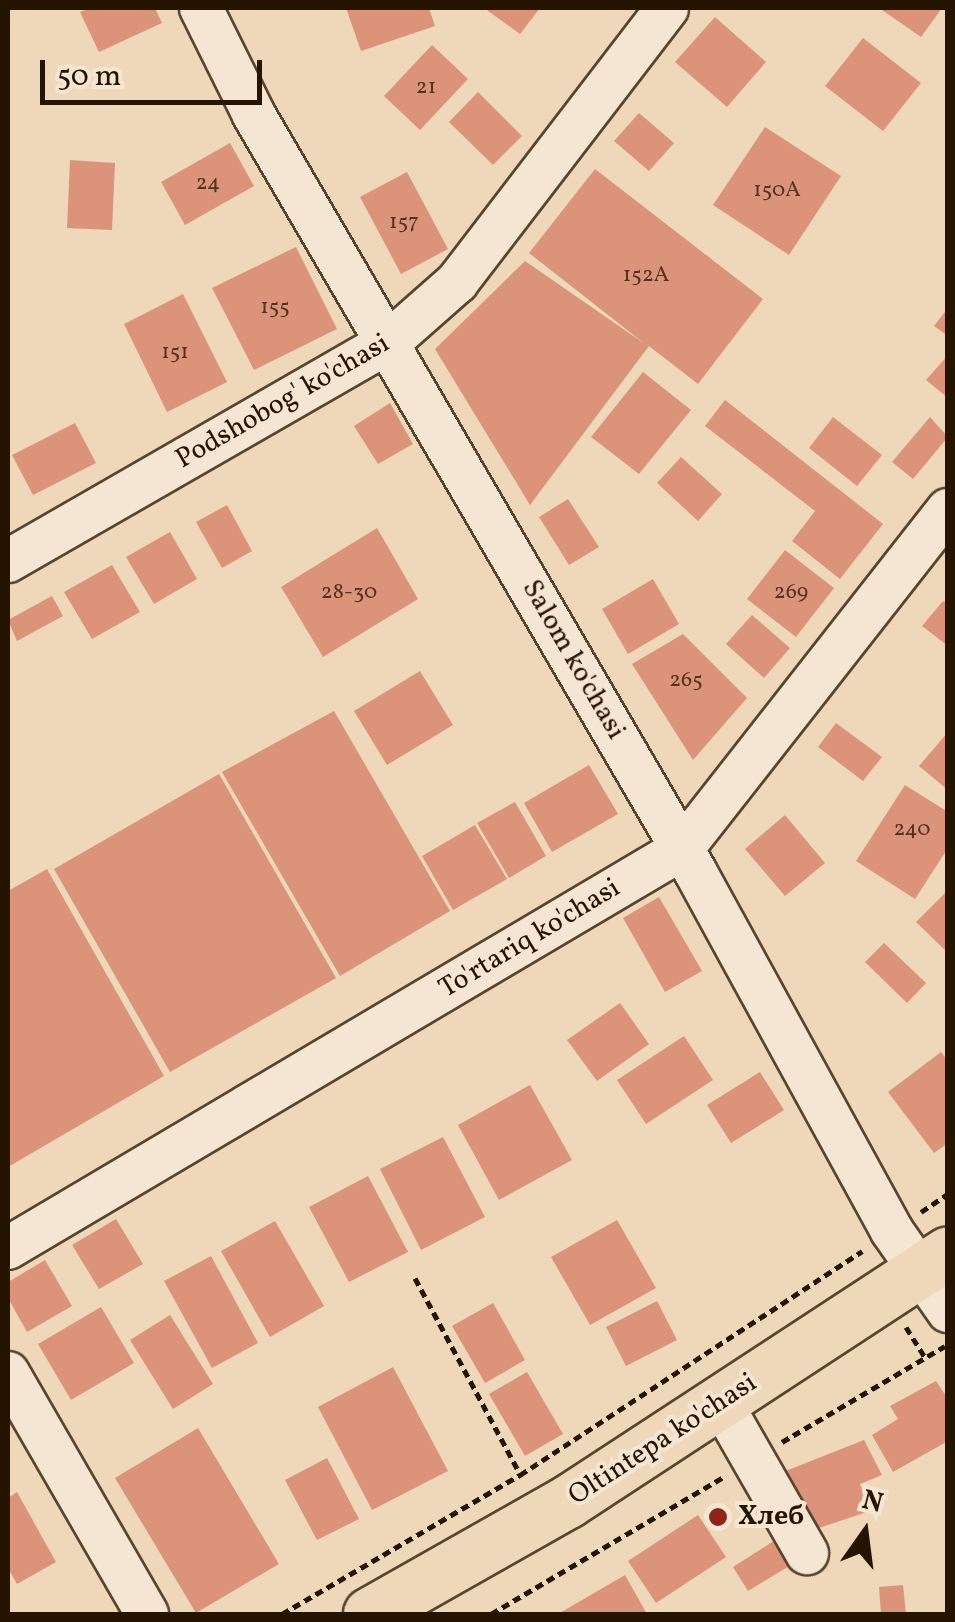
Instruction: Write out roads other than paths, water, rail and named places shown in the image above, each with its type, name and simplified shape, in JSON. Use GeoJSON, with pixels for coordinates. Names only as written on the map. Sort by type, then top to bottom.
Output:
{"type":"FeatureCollection","features":[{"type":"Feature","properties":{"kind":"main road","name":"Oltintepa ko'chasi"},"geometry":{"type":"LineString","coordinates":[[412,1614],[750,1445],[942,1294]]}},
{"type":"Feature","properties":{"kind":"main road","name":"Oltintepa ko'chasi"},"geometry":{"type":"LineString","coordinates":[[370,1614],[942,1294]]}},
{"type":"Feature","properties":{"kind":"street","name":"Salom ko'chasi"},"geometry":{"type":"LineString","coordinates":[[201,8],[254,115],[682,850],[892,1230],[942,1294]]}},
{"type":"Feature","properties":{"kind":"street","name":"Podshobog' ko'chasi"},"geometry":{"type":"LineString","coordinates":[[8,562],[389,342],[458,282],[667,8]]}},
{"type":"Feature","properties":{"kind":"street","name":"To'rtariq ko'chasi"},"geometry":{"type":"LineString","coordinates":[[8,1248],[682,850],[948,510]]}},
{"type":"Feature","properties":{"kind":"street"},"geometry":{"type":"LineString","coordinates":[[8,1374],[148,1614]]}},
{"type":"Feature","properties":{"kind":"street"},"geometry":{"type":"LineString","coordinates":[[750,1445],[807,1553]]}},
{"type":"Feature","properties":{"kind":"place","name":"Хлеб"},"geometry":{"type":"Point","coordinates":[718,1517]}}]}
